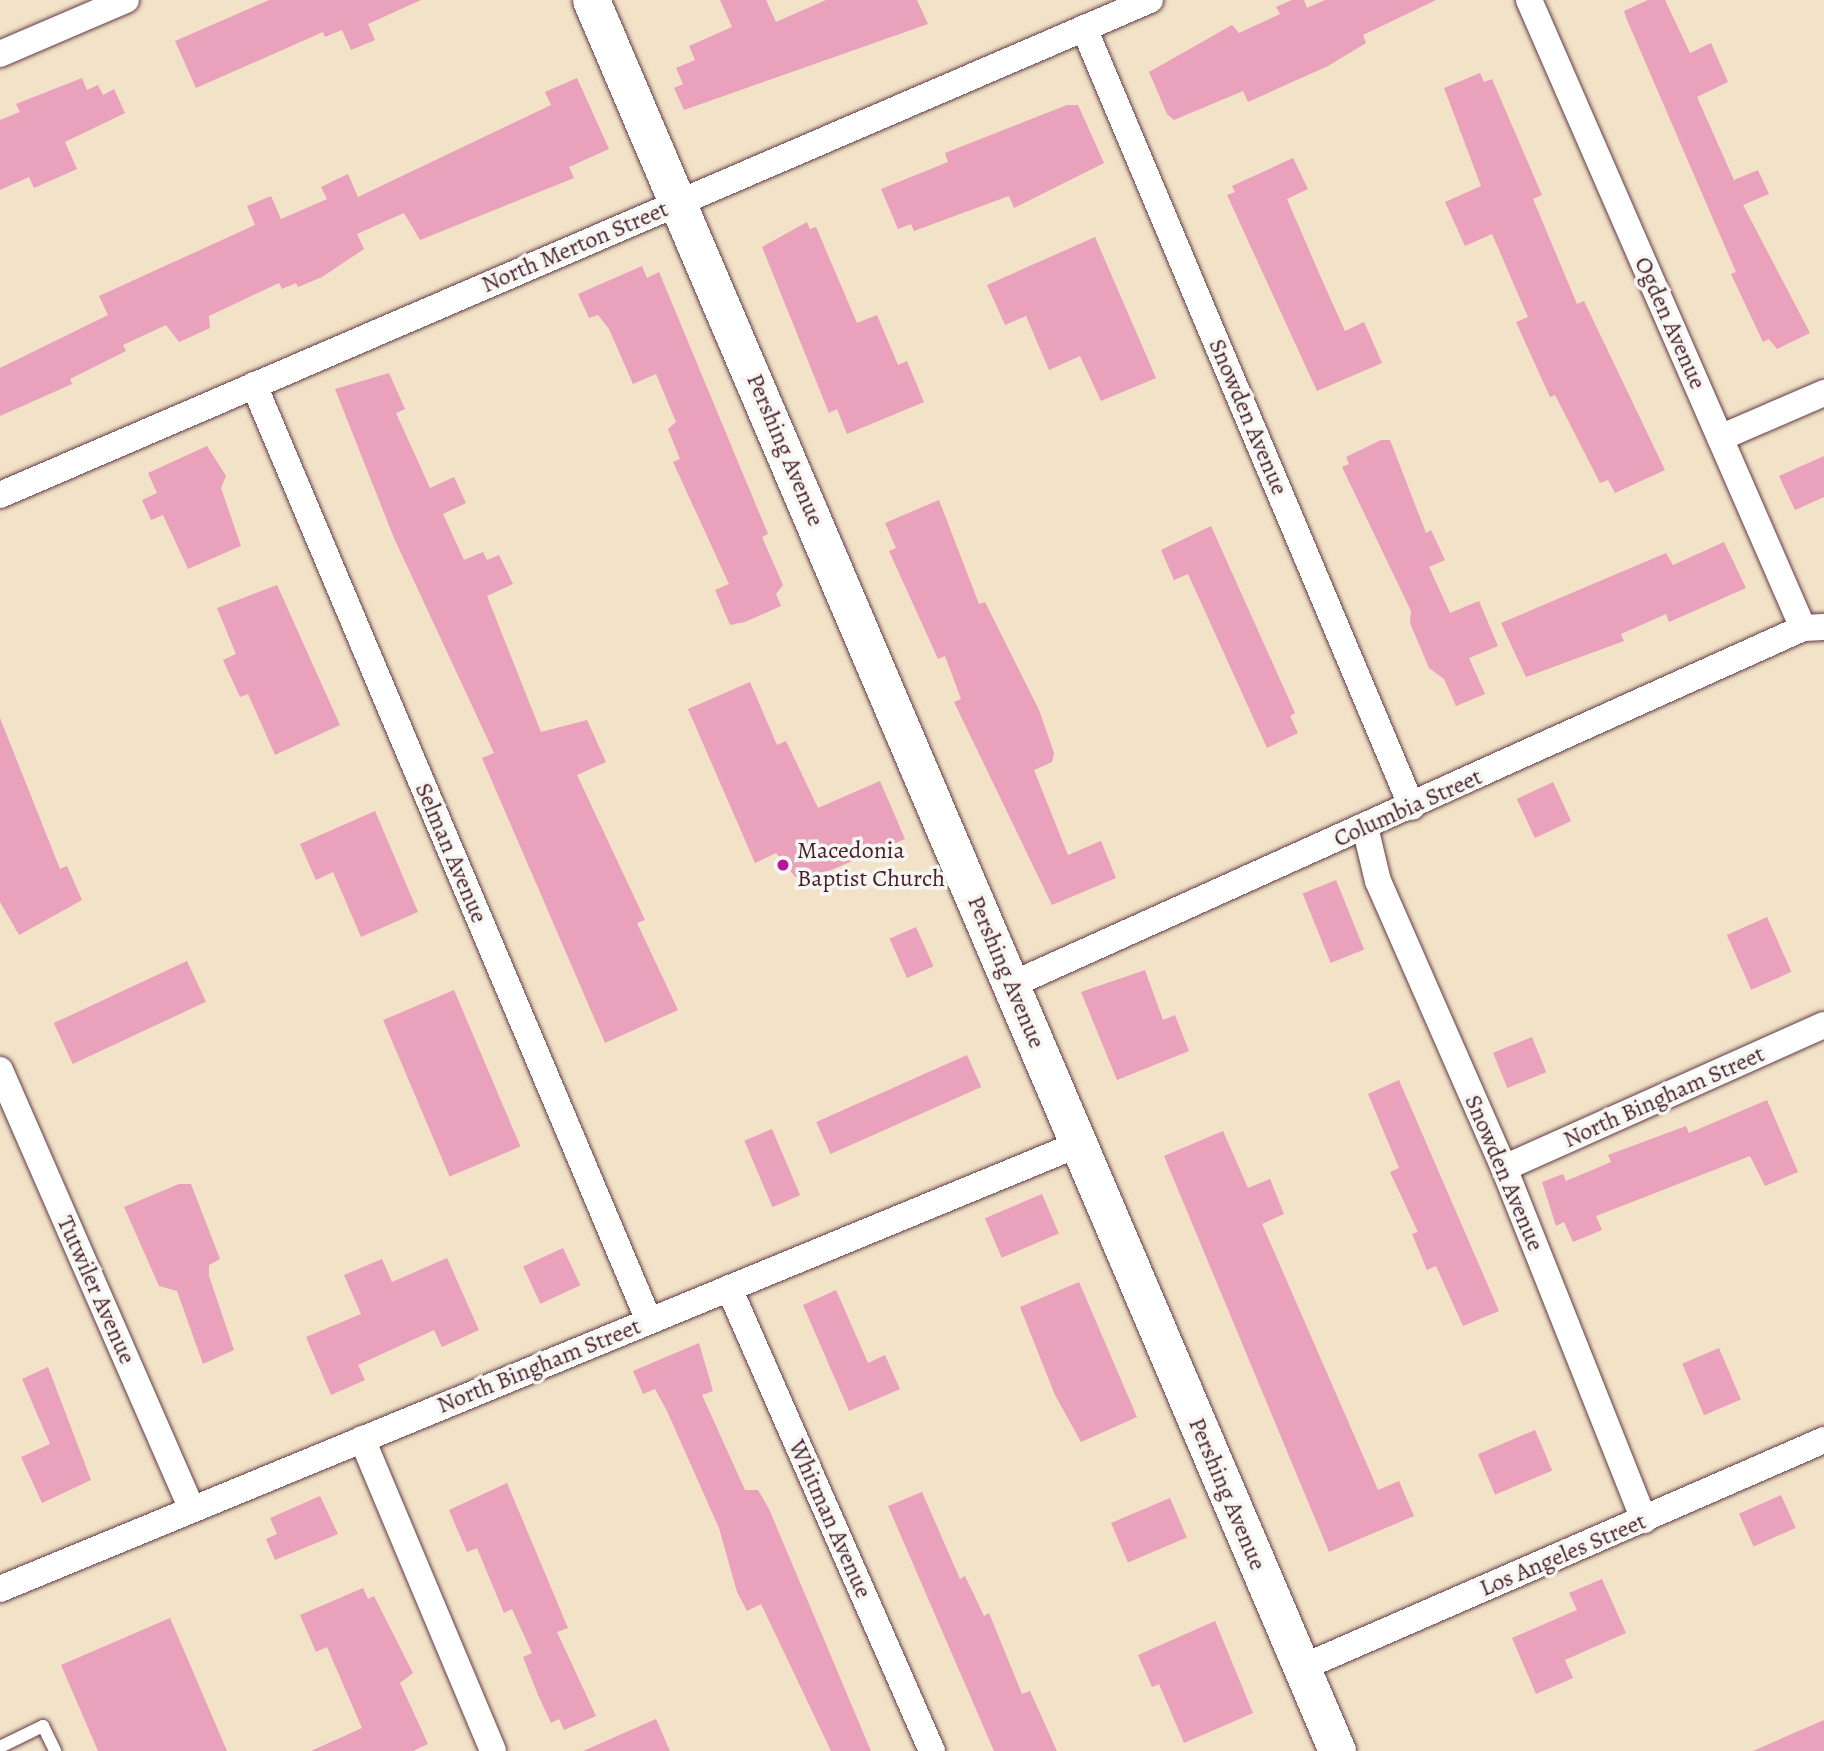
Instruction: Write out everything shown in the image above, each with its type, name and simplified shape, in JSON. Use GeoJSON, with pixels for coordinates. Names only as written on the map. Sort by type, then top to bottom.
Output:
{"type":"FeatureCollection","features":[{"type":"Feature","properties":{"kind":"street"},"geometry":{"type":"LineString","coordinates":[[0,54],[126,0]]}},
{"type":"Feature","properties":{"kind":"street","name":"Pershing Avenue"},"geometry":{"type":"LineString","coordinates":[[591,0],[680,201],[1337,1751]]}},
{"type":"Feature","properties":{"kind":"street","name":"North Merton Street"},"geometry":{"type":"LineString","coordinates":[[0,495],[1150,0]]}},
{"type":"Feature","properties":{"kind":"street","name":"Ogden Avenue"},"geometry":{"type":"LineString","coordinates":[[1529,0],[1720,438],[1814,627]]}},
{"type":"Feature","properties":{"kind":"street","name":"Snowden Avenue"},"geometry":{"type":"LineString","coordinates":[[1084,28],[1412,807]]}},
{"type":"Feature","properties":{"kind":"street","name":"Selman Avenue"},"geometry":{"type":"LineString","coordinates":[[254,385],[649,1321]]}},
{"type":"Feature","properties":{"kind":"street"},"geometry":{"type":"LineString","coordinates":[[1720,438],[1824,393]]}},
{"type":"Feature","properties":{"kind":"street","name":"Columbia Street"},"geometry":{"type":"LineString","coordinates":[[1011,985],[1814,627]]}},
{"type":"Feature","properties":{"kind":"street","name":"Snowden Avenue"},"geometry":{"type":"LineString","coordinates":[[1365,827],[1378,881],[1504,1168],[1644,1520]]}},
{"type":"Feature","properties":{"kind":"street","name":"North Bingham Street"},"geometry":{"type":"LineString","coordinates":[[1504,1168],[1824,1025]]}},
{"type":"Feature","properties":{"kind":"street","name":"Tutwiler Avenue"},"geometry":{"type":"LineString","coordinates":[[0,1070],[192,1510]]}},
{"type":"Feature","properties":{"kind":"street","name":"North Bingham Street"},"geometry":{"type":"LineString","coordinates":[[0,1589],[1079,1144]]}},
{"type":"Feature","properties":{"kind":"street","name":"Whitman Avenue"},"geometry":{"type":"LineString","coordinates":[[729,1288],[932,1751]]}},
{"type":"Feature","properties":{"kind":"street"},"geometry":{"type":"LineString","coordinates":[[362,1440],[493,1751]]}},
{"type":"Feature","properties":{"kind":"street","name":"Los Angeles Street"},"geometry":{"type":"LineString","coordinates":[[1301,1668],[1824,1440]]}},
{"type":"Feature","properties":{"kind":"lane"},"geometry":{"type":"LineString","coordinates":[[0,1747],[43,1726],[55,1751]]}},
{"type":"Feature","properties":{"kind":"building"},"geometry":{"type":"Polygon","coordinates":[[[269,0],[421,0],[368,24],[375,40],[351,50],[342,30],[325,37],[323,32],[196,88],[175,41],[269,0]]]}},
{"type":"Feature","properties":{"kind":"building"},"geometry":{"type":"Polygon","coordinates":[[[720,0],[766,0],[776,22],[826,0],[917,0],[928,24],[684,110],[674,88],[683,84],[676,68],[695,60],[689,46],[732,27],[720,0]]]}},
{"type":"Feature","properties":{"kind":"building"},"geometry":{"type":"Polygon","coordinates":[[[1292,0],[1304,0],[1307,8],[1325,0],[1436,0],[1363,35],[1366,43],[1328,66],[1248,102],[1243,91],[1174,120],[1167,114],[1149,72],[1232,25],[1239,33],[1280,14],[1276,7],[1292,0]]]}},
{"type":"Feature","properties":{"kind":"building"},"geometry":{"type":"Polygon","coordinates":[[[1648,0],[1665,0],[1690,53],[1711,43],[1728,82],[1697,97],[1734,180],[1758,170],[1769,194],[1743,205],[1810,333],[1777,349],[1769,339],[1763,342],[1731,274],[1736,272],[1627,20],[1624,11],[1648,0]]]}},
{"type":"Feature","properties":{"kind":"building"},"geometry":{"type":"Polygon","coordinates":[[[1480,73],[1484,82],[1492,79],[1542,195],[1533,199],[1577,304],[1584,301],[1665,470],[1615,493],[1608,480],[1600,483],[1555,395],[1550,397],[1516,322],[1528,317],[1492,234],[1465,246],[1445,202],[1481,186],[1444,88],[1480,73]]]}},
{"type":"Feature","properties":{"kind":"building"},"geometry":{"type":"Polygon","coordinates":[[[82,78],[87,90],[98,85],[103,95],[114,89],[125,113],[65,142],[77,169],[34,188],[29,177],[0,190],[0,120],[20,112],[16,104],[82,78]]]}},
{"type":"Feature","properties":{"kind":"building"},"geometry":{"type":"Polygon","coordinates":[[[577,78],[609,149],[569,167],[574,178],[420,240],[404,213],[357,234],[364,249],[322,277],[298,287],[296,283],[282,289],[279,283],[209,316],[210,328],[179,342],[166,325],[123,345],[126,351],[70,379],[72,384],[0,416],[0,368],[108,315],[99,296],[255,225],[247,206],[271,196],[281,219],[327,199],[321,187],[348,174],[358,197],[551,105],[545,92],[577,78]]]}},
{"type":"Feature","properties":{"kind":"building"},"geometry":{"type":"Polygon","coordinates":[[[1067,105],[1078,105],[1104,163],[1014,208],[1009,196],[914,231],[911,224],[898,229],[881,189],[948,162],[945,153],[1067,105]]]}},
{"type":"Feature","properties":{"kind":"building"},"geometry":{"type":"Polygon","coordinates":[[[1293,158],[1308,189],[1287,199],[1322,280],[1345,331],[1364,322],[1382,363],[1317,391],[1227,195],[1235,192],[1232,186],[1293,158]]]}},
{"type":"Feature","properties":{"kind":"building"},"geometry":{"type":"Polygon","coordinates":[[[807,222],[810,229],[816,227],[857,323],[877,315],[898,365],[907,361],[924,402],[847,434],[837,409],[829,413],[762,247],[807,222]]]}},
{"type":"Feature","properties":{"kind":"building"},"geometry":{"type":"Polygon","coordinates":[[[1095,237],[1156,378],[1101,401],[1080,356],[1049,370],[1026,316],[1005,325],[987,285],[1095,237]]]}},
{"type":"Feature","properties":{"kind":"building"},"geometry":{"type":"Polygon","coordinates":[[[642,266],[647,278],[659,272],[768,534],[762,537],[783,585],[776,594],[781,606],[745,622],[730,625],[715,590],[729,584],[673,462],[680,459],[668,429],[676,422],[656,374],[633,384],[609,329],[598,315],[589,318],[578,294],[642,266]]]}},
{"type":"Feature","properties":{"kind":"building"},"geometry":{"type":"Polygon","coordinates":[[[389,373],[405,409],[396,413],[430,488],[454,477],[466,503],[443,514],[464,560],[483,552],[487,560],[499,555],[513,584],[487,596],[541,732],[587,720],[606,762],[577,775],[645,920],[637,923],[678,1010],[605,1043],[482,758],[494,753],[394,538],[335,389],[389,373]]]}},
{"type":"Feature","properties":{"kind":"building"},"geometry":{"type":"Polygon","coordinates":[[[1381,440],[1390,440],[1426,533],[1431,530],[1445,560],[1429,567],[1450,613],[1479,601],[1498,646],[1469,658],[1485,694],[1456,706],[1444,679],[1429,668],[1410,623],[1411,611],[1342,467],[1349,464],[1346,457],[1381,440]]]}},
{"type":"Feature","properties":{"kind":"building"},"geometry":{"type":"Polygon","coordinates":[[[207,446],[226,476],[221,488],[241,546],[188,569],[163,515],[151,520],[142,500],[157,493],[148,473],[207,446]]]}},
{"type":"Feature","properties":{"kind":"building"},"geometry":{"type":"Polygon","coordinates":[[[1824,456],[1824,497],[1795,510],[1779,476],[1824,456]]]}},
{"type":"Feature","properties":{"kind":"building"},"geometry":{"type":"Polygon","coordinates":[[[939,500],[979,604],[985,602],[1039,710],[1054,753],[1052,762],[1034,770],[1068,855],[1101,841],[1116,878],[1052,905],[954,702],[961,699],[945,656],[938,659],[889,551],[896,548],[885,523],[939,500]]]}},
{"type":"Feature","properties":{"kind":"building"},"geometry":{"type":"Polygon","coordinates":[[[1211,526],[1295,713],[1290,716],[1298,733],[1267,748],[1188,574],[1174,580],[1161,550],[1211,526]]]}},
{"type":"Feature","properties":{"kind":"building"},"geometry":{"type":"Polygon","coordinates":[[[1724,542],[1746,588],[1669,622],[1666,614],[1621,634],[1624,641],[1526,677],[1501,623],[1666,553],[1673,565],[1724,542]]]}},
{"type":"Feature","properties":{"kind":"building"},"geometry":{"type":"Polygon","coordinates":[[[277,585],[340,725],[275,755],[248,694],[240,697],[223,660],[236,654],[217,608],[277,585]]]}},
{"type":"Feature","properties":{"kind":"building"},"geometry":{"type":"Polygon","coordinates":[[[750,682],[777,745],[786,741],[818,808],[880,781],[905,839],[800,883],[776,853],[755,863],[688,709],[750,682]]]}},
{"type":"Feature","properties":{"kind":"building"},"geometry":{"type":"Polygon","coordinates":[[[0,718],[60,869],[67,866],[82,900],[19,935],[0,902],[0,718]]]}},
{"type":"Feature","properties":{"kind":"building"},"geometry":{"type":"Polygon","coordinates":[[[1553,782],[1571,821],[1535,838],[1517,799],[1553,782]]]}},
{"type":"Feature","properties":{"kind":"building"},"geometry":{"type":"Polygon","coordinates":[[[375,811],[418,912],[361,937],[333,872],[316,880],[300,844],[375,811]]]}},
{"type":"Feature","properties":{"kind":"building"},"geometry":{"type":"Polygon","coordinates":[[[1336,880],[1364,950],[1331,963],[1303,893],[1336,880]]]}},
{"type":"Feature","properties":{"kind":"building"},"geometry":{"type":"Polygon","coordinates":[[[1767,917],[1791,972],[1751,990],[1727,935],[1767,917]]]}},
{"type":"Feature","properties":{"kind":"building"},"geometry":{"type":"Polygon","coordinates":[[[916,927],[933,966],[907,978],[890,939],[916,927]]]}},
{"type":"Feature","properties":{"kind":"building"},"geometry":{"type":"Polygon","coordinates":[[[187,961],[206,1002],[73,1064],[54,1023],[187,961]]]}},
{"type":"Feature","properties":{"kind":"building"},"geometry":{"type":"Polygon","coordinates":[[[1145,970],[1163,1020],[1175,1015],[1189,1051],[1117,1080],[1081,992],[1145,970]]]}},
{"type":"Feature","properties":{"kind":"building"},"geometry":{"type":"Polygon","coordinates":[[[454,990],[520,1146],[450,1177],[383,1020],[454,990]]]}},
{"type":"Feature","properties":{"kind":"building"},"geometry":{"type":"Polygon","coordinates":[[[1532,1037],[1546,1072],[1507,1088],[1493,1053],[1532,1037]]]}},
{"type":"Feature","properties":{"kind":"building"},"geometry":{"type":"Polygon","coordinates":[[[967,1055],[981,1087],[831,1154],[816,1122],[967,1055]]]}},
{"type":"Feature","properties":{"kind":"building"},"geometry":{"type":"Polygon","coordinates":[[[1399,1080],[1499,1311],[1463,1326],[1436,1266],[1427,1270],[1412,1234],[1418,1232],[1390,1172],[1399,1168],[1368,1094],[1399,1080]]]}},
{"type":"Feature","properties":{"kind":"building"},"geometry":{"type":"Polygon","coordinates":[[[1767,1100],[1798,1172],[1765,1186],[1750,1156],[1596,1216],[1602,1230],[1573,1242],[1564,1222],[1556,1226],[1542,1182],[1563,1174],[1566,1181],[1611,1162],[1608,1155],[1686,1126],[1689,1133],[1767,1100]]]}},
{"type":"Feature","properties":{"kind":"building"},"geometry":{"type":"Polygon","coordinates":[[[772,1129],[800,1195],[773,1207],[744,1141],[772,1129]]]}},
{"type":"Feature","properties":{"kind":"building"},"geometry":{"type":"Polygon","coordinates":[[[1223,1131],[1248,1188],[1270,1179],[1284,1214],[1262,1224],[1378,1490],[1399,1481],[1414,1516],[1329,1552],[1164,1156],[1223,1131]]]}},
{"type":"Feature","properties":{"kind":"building"},"geometry":{"type":"Polygon","coordinates":[[[179,1184],[191,1184],[220,1259],[209,1265],[209,1276],[234,1350],[203,1364],[177,1291],[159,1286],[124,1207],[179,1184]]]}},
{"type":"Feature","properties":{"kind":"building"},"geometry":{"type":"Polygon","coordinates":[[[1042,1194],[1059,1234],[1002,1258],[985,1218],[1042,1194]]]}},
{"type":"Feature","properties":{"kind":"building"},"geometry":{"type":"Polygon","coordinates":[[[563,1248],[580,1285],[540,1304],[523,1267],[563,1248]]]}},
{"type":"Feature","properties":{"kind":"building"},"geometry":{"type":"Polygon","coordinates":[[[447,1258],[479,1330],[442,1347],[434,1330],[358,1365],[365,1380],[331,1395],[306,1337],[361,1314],[344,1275],[382,1259],[392,1282],[447,1258]]]}},
{"type":"Feature","properties":{"kind":"building"},"geometry":{"type":"Polygon","coordinates":[[[1079,1282],[1137,1417],[1081,1442],[1055,1395],[1020,1307],[1079,1282]]]}},
{"type":"Feature","properties":{"kind":"building"},"geometry":{"type":"Polygon","coordinates":[[[836,1290],[868,1363],[885,1355],[900,1389],[849,1411],[803,1305],[836,1290]]]}},
{"type":"Feature","properties":{"kind":"building"},"geometry":{"type":"Polygon","coordinates":[[[699,1343],[713,1391],[702,1395],[745,1490],[758,1490],[769,1509],[871,1751],[831,1751],[761,1604],[747,1611],[737,1592],[719,1528],[667,1411],[655,1389],[643,1394],[633,1371],[699,1343]]]}},
{"type":"Feature","properties":{"kind":"building"},"geometry":{"type":"Polygon","coordinates":[[[1719,1348],[1741,1400],[1704,1415],[1682,1364],[1719,1348]]]}},
{"type":"Feature","properties":{"kind":"building"},"geometry":{"type":"Polygon","coordinates":[[[48,1367],[91,1480],[42,1503],[21,1457],[50,1444],[22,1379],[48,1367]]]}},
{"type":"Feature","properties":{"kind":"building"},"geometry":{"type":"Polygon","coordinates":[[[1535,1430],[1552,1471],[1495,1495],[1478,1454],[1535,1430]]]}},
{"type":"Feature","properties":{"kind":"building"},"geometry":{"type":"Polygon","coordinates":[[[507,1483],[568,1628],[557,1632],[596,1716],[564,1730],[559,1719],[551,1723],[538,1695],[523,1657],[532,1653],[512,1609],[504,1613],[477,1548],[467,1552],[449,1510],[507,1483]]]}},
{"type":"Feature","properties":{"kind":"building"},"geometry":{"type":"Polygon","coordinates":[[[922,1492],[960,1579],[965,1576],[984,1616],[989,1613],[1022,1694],[1030,1691],[1057,1751],[994,1751],[888,1506],[922,1492]]]}},
{"type":"Feature","properties":{"kind":"building"},"geometry":{"type":"Polygon","coordinates":[[[1781,1495],[1796,1528],[1754,1547],[1739,1514],[1781,1495]]]}},
{"type":"Feature","properties":{"kind":"building"},"geometry":{"type":"Polygon","coordinates":[[[320,1496],[338,1534],[275,1560],[266,1539],[277,1534],[270,1518],[320,1496]]]}},
{"type":"Feature","properties":{"kind":"building"},"geometry":{"type":"Polygon","coordinates":[[[1170,1498],[1187,1538],[1128,1563],[1111,1523],[1170,1498]]]}},
{"type":"Feature","properties":{"kind":"building"},"geometry":{"type":"Polygon","coordinates":[[[1602,1579],[1626,1633],[1565,1660],[1573,1678],[1536,1694],[1512,1638],[1577,1610],[1569,1593],[1602,1579]]]}},
{"type":"Feature","properties":{"kind":"building"},"geometry":{"type":"Polygon","coordinates":[[[363,1588],[368,1599],[374,1596],[413,1673],[400,1683],[428,1744],[413,1751],[311,1751],[362,1728],[327,1647],[316,1652],[300,1615],[363,1588]]]}},
{"type":"Feature","properties":{"kind":"building"},"geometry":{"type":"Polygon","coordinates":[[[170,1618],[227,1751],[98,1751],[61,1665],[170,1618]]]}},
{"type":"Feature","properties":{"kind":"building"},"geometry":{"type":"Polygon","coordinates":[[[1215,1621],[1253,1713],[1184,1743],[1159,1684],[1152,1687],[1138,1655],[1215,1621]]]}},
{"type":"Feature","properties":{"kind":"building"},"geometry":{"type":"Polygon","coordinates":[[[656,1719],[670,1751],[583,1751],[656,1719]]]}},
{"type":"Feature","properties":{"kind":"building"},"geometry":{"type":"Polygon","coordinates":[[[1824,1720],[1824,1751],[1753,1751],[1824,1720]]]}},
{"type":"Feature","properties":{"kind":"place","name":"Macedonia Baptist Church"},"geometry":{"type":"Point","coordinates":[783,865]}}]}
